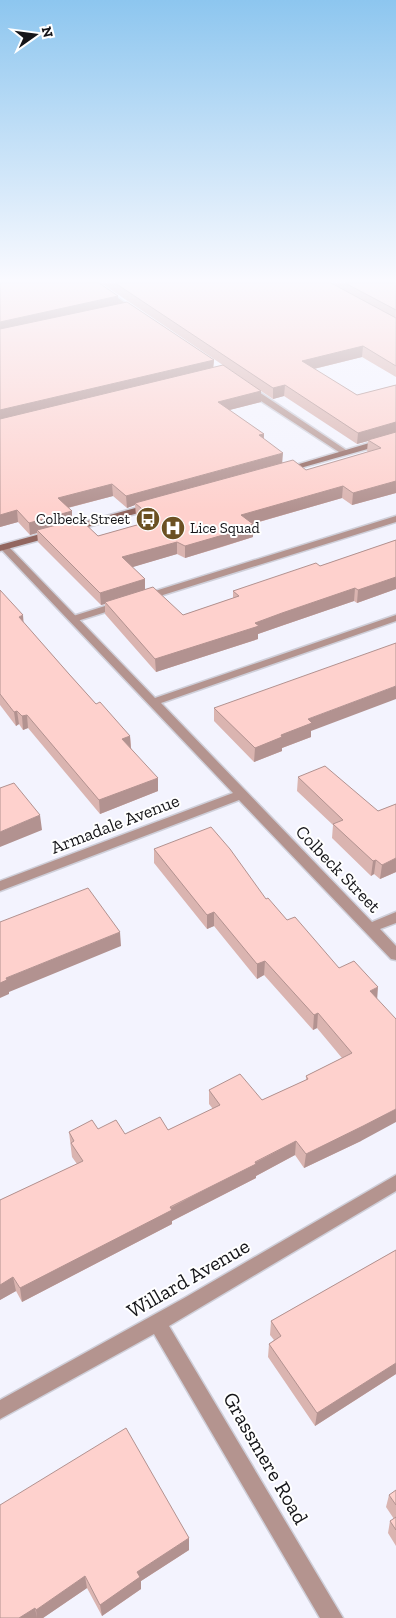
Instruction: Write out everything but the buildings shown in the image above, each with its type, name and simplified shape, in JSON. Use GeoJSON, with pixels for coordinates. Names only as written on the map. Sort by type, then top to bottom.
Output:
{"type":"FeatureCollection","features":[{"type":"Feature","properties":{"kind":"main road"},"geometry":{"type":"LineString","coordinates":[[274,472],[396,438]]}},
{"type":"Feature","properties":{"kind":"main road"},"geometry":{"type":"LineString","coordinates":[[2,548],[160,504]]}},
{"type":"Feature","properties":{"kind":"street"},"geometry":{"type":"LineString","coordinates":[[239,383],[345,452]]}},
{"type":"Feature","properties":{"kind":"street"},"geometry":{"type":"LineString","coordinates":[[74,619],[396,519]]}},
{"type":"Feature","properties":{"kind":"street","name":"Colbeck Street"},"geometry":{"type":"LineString","coordinates":[[2,548],[74,619],[396,955]]}},
{"type":"Feature","properties":{"kind":"street"},"geometry":{"type":"LineString","coordinates":[[154,702],[396,618]]}},
{"type":"Feature","properties":{"kind":"street","name":"Armadale Avenue"},"geometry":{"type":"LineString","coordinates":[[0,886],[242,794]]}},
{"type":"Feature","properties":{"kind":"street"},"geometry":{"type":"LineString","coordinates":[[370,928],[396,917]]}},
{"type":"Feature","properties":{"kind":"street","name":"Willard Avenue"},"geometry":{"type":"LineString","coordinates":[[0,1410],[157,1323],[396,1182]]}},
{"type":"Feature","properties":{"kind":"street","name":"Grassmere Road"},"geometry":{"type":"LineString","coordinates":[[157,1323],[332,1618]]}},
{"type":"Feature","properties":{"kind":"place","name":"Colbeck Street"},"geometry":{"type":"Point","coordinates":[148,519]}},
{"type":"Feature","properties":{"kind":"place","name":"Lice Squad"},"geometry":{"type":"Point","coordinates":[173,528]}}]}
